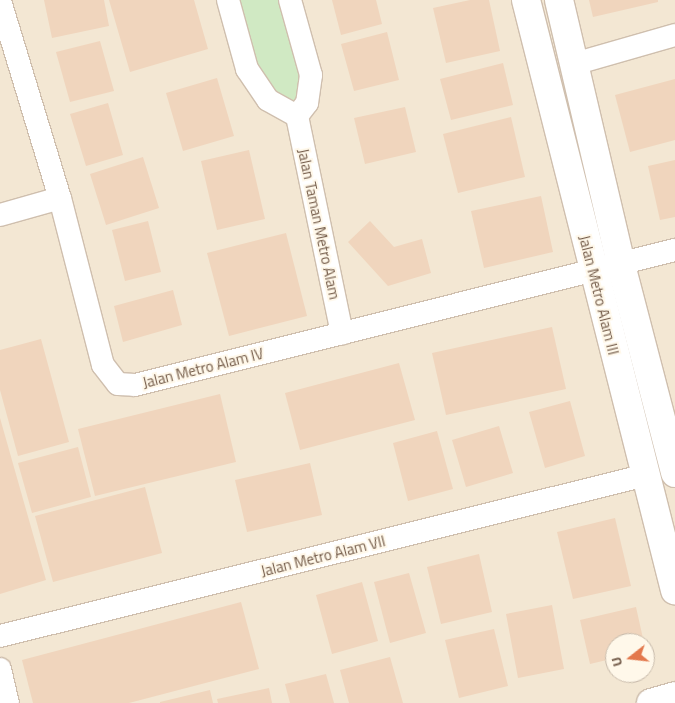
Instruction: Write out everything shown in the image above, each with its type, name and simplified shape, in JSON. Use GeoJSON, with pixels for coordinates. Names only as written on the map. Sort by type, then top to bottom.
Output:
{"type":"FeatureCollection","features":[{"type":"Feature","properties":{"kind":"street"},"geometry":{"type":"LineString","coordinates":[[228,0],[247,69],[268,100],[297,116],[307,103],[310,75],[290,0]]}},
{"type":"Feature","properties":{"kind":"street","name":"Jalan Metro Alam III"},"geometry":{"type":"LineString","coordinates":[[526,0],[593,272],[675,590]]}},
{"type":"Feature","properties":{"kind":"street","name":"Jalan Metro Alam III"},"geometry":{"type":"LineString","coordinates":[[559,0],[621,265],[675,470]]}},
{"type":"Feature","properties":{"kind":"street","name":"Jalan Metro Alam IV"},"geometry":{"type":"LineString","coordinates":[[0,2],[60,198],[103,365],[118,384],[135,385],[675,250]]}},
{"type":"Feature","properties":{"kind":"street"},"geometry":{"type":"LineString","coordinates":[[574,64],[675,35]]}},
{"type":"Feature","properties":{"kind":"street","name":"Jalan Taman Metro Alam"},"geometry":{"type":"LineString","coordinates":[[297,116],[342,333]]}},
{"type":"Feature","properties":{"kind":"street"},"geometry":{"type":"LineString","coordinates":[[0,215],[60,198]]}},
{"type":"Feature","properties":{"kind":"street","name":"Jalan Metro Alam VII"},"geometry":{"type":"LineString","coordinates":[[0,636],[646,476]]}},
{"type":"Feature","properties":{"kind":"street"},"geometry":{"type":"LineString","coordinates":[[0,669],[8,703]]}},
{"type":"Feature","properties":{"kind":"street"},"geometry":{"type":"LineString","coordinates":[[650,703],[675,696]]}},
{"type":"Feature","properties":{"kind":"shaded area"},"geometry":{"type":"Polygon","coordinates":[[[0,0],[675,0],[675,703],[0,703],[0,0]]]}},
{"type":"Feature","properties":{"kind":"green space"},"geometry":{"type":"Polygon","coordinates":[[[234,0],[283,0],[303,71],[301,95],[288,105],[256,75],[234,0]]]}},
{"type":"Feature","properties":{"kind":"building"},"geometry":{"type":"Polygon","coordinates":[[[44,0],[104,0],[109,26],[52,38],[44,0]]]}},
{"type":"Feature","properties":{"kind":"building"},"geometry":{"type":"Polygon","coordinates":[[[109,0],[194,0],[208,49],[130,72],[109,0]]]}},
{"type":"Feature","properties":{"kind":"building"},"geometry":{"type":"Polygon","coordinates":[[[332,0],[376,0],[382,24],[341,35],[332,0]]]}},
{"type":"Feature","properties":{"kind":"building"},"geometry":{"type":"Polygon","coordinates":[[[470,0],[489,0],[500,51],[446,63],[433,8],[470,0]]]}},
{"type":"Feature","properties":{"kind":"building"},"geometry":{"type":"Polygon","coordinates":[[[589,0],[658,0],[658,2],[593,17],[589,0]]]}},
{"type":"Feature","properties":{"kind":"building"},"geometry":{"type":"Polygon","coordinates":[[[387,32],[399,80],[354,91],[341,44],[387,32]]]}},
{"type":"Feature","properties":{"kind":"building"},"geometry":{"type":"Polygon","coordinates":[[[100,41],[114,91],[70,102],[56,52],[100,41]]]}},
{"type":"Feature","properties":{"kind":"building"},"geometry":{"type":"Polygon","coordinates":[[[503,63],[513,105],[451,120],[440,79],[503,63]]]}},
{"type":"Feature","properties":{"kind":"building"},"geometry":{"type":"Polygon","coordinates":[[[217,78],[234,136],[183,151],[166,93],[217,78]]]}},
{"type":"Feature","properties":{"kind":"building"},"geometry":{"type":"Polygon","coordinates":[[[675,79],[675,140],[630,152],[615,95],[675,79]]]}},
{"type":"Feature","properties":{"kind":"building"},"geometry":{"type":"Polygon","coordinates":[[[108,103],[123,155],[86,166],[70,114],[108,103]]]}},
{"type":"Feature","properties":{"kind":"building"},"geometry":{"type":"Polygon","coordinates":[[[405,107],[416,152],[365,164],[354,118],[405,107]]]}},
{"type":"Feature","properties":{"kind":"building"},"geometry":{"type":"Polygon","coordinates":[[[511,117],[525,177],[458,193],[443,134],[511,117]]]}},
{"type":"Feature","properties":{"kind":"building"},"geometry":{"type":"Polygon","coordinates":[[[249,150],[265,219],[217,230],[201,161],[249,150]]]}},
{"type":"Feature","properties":{"kind":"building"},"geometry":{"type":"Polygon","coordinates":[[[143,157],[159,208],[106,225],[90,174],[143,157]]]}},
{"type":"Feature","properties":{"kind":"building"},"geometry":{"type":"Polygon","coordinates":[[[675,160],[675,217],[660,220],[648,166],[675,160]]]}},
{"type":"Feature","properties":{"kind":"building"},"geometry":{"type":"Polygon","coordinates":[[[541,196],[553,252],[484,268],[471,211],[541,196]]]}},
{"type":"Feature","properties":{"kind":"building"},"geometry":{"type":"Polygon","coordinates":[[[148,221],[161,272],[125,281],[112,230],[148,221]]]}},
{"type":"Feature","properties":{"kind":"building"},"geometry":{"type":"Polygon","coordinates":[[[370,221],[394,247],[422,239],[431,273],[388,286],[348,242],[370,221]]]}},
{"type":"Feature","properties":{"kind":"building"},"geometry":{"type":"Polygon","coordinates":[[[286,233],[307,316],[229,336],[207,253],[286,233]]]}},
{"type":"Feature","properties":{"kind":"building"},"geometry":{"type":"Polygon","coordinates":[[[173,290],[182,325],[123,342],[114,306],[173,290]]]}},
{"type":"Feature","properties":{"kind":"building"},"geometry":{"type":"Polygon","coordinates":[[[552,327],[566,389],[446,415],[432,353],[552,327]]]}},
{"type":"Feature","properties":{"kind":"building"},"geometry":{"type":"Polygon","coordinates":[[[41,339],[69,442],[18,456],[0,390],[0,350],[41,339]]]}},
{"type":"Feature","properties":{"kind":"building"},"geometry":{"type":"Polygon","coordinates":[[[399,363],[415,420],[300,450],[285,393],[399,363]]]}},
{"type":"Feature","properties":{"kind":"building"},"geometry":{"type":"Polygon","coordinates":[[[220,394],[236,462],[95,496],[78,429],[220,394]]]}},
{"type":"Feature","properties":{"kind":"building"},"geometry":{"type":"Polygon","coordinates":[[[570,401],[585,456],[545,468],[529,412],[570,401]]]}},
{"type":"Feature","properties":{"kind":"building"},"geometry":{"type":"Polygon","coordinates":[[[0,418],[46,580],[0,594],[0,418]]]}},
{"type":"Feature","properties":{"kind":"building"},"geometry":{"type":"Polygon","coordinates":[[[499,426],[513,473],[466,487],[452,440],[499,426]]]}},
{"type":"Feature","properties":{"kind":"building"},"geometry":{"type":"Polygon","coordinates":[[[437,431],[453,489],[408,501],[393,443],[437,431]]]}},
{"type":"Feature","properties":{"kind":"building"},"geometry":{"type":"Polygon","coordinates":[[[78,447],[91,497],[32,513],[18,463],[78,447]]]}},
{"type":"Feature","properties":{"kind":"building"},"geometry":{"type":"Polygon","coordinates":[[[310,463],[322,515],[247,532],[235,480],[310,463]]]}},
{"type":"Feature","properties":{"kind":"building"},"geometry":{"type":"Polygon","coordinates":[[[145,487],[162,553],[53,582],[35,516],[145,487]]]}},
{"type":"Feature","properties":{"kind":"building"},"geometry":{"type":"Polygon","coordinates":[[[615,518],[631,586],[573,599],[557,532],[615,518]]]}},
{"type":"Feature","properties":{"kind":"building"},"geometry":{"type":"Polygon","coordinates":[[[479,554],[492,612],[441,624],[427,567],[479,554]]]}},
{"type":"Feature","properties":{"kind":"building"},"geometry":{"type":"Polygon","coordinates":[[[409,573],[426,633],[390,643],[374,582],[409,573]]]}},
{"type":"Feature","properties":{"kind":"building"},"geometry":{"type":"Polygon","coordinates":[[[362,582],[378,641],[332,654],[316,595],[362,582]]]}},
{"type":"Feature","properties":{"kind":"building"},"geometry":{"type":"Polygon","coordinates":[[[241,602],[259,669],[129,703],[33,703],[22,660],[241,602]]]}},
{"type":"Feature","properties":{"kind":"building"},"geometry":{"type":"Polygon","coordinates":[[[552,605],[564,669],[518,678],[506,614],[552,605]]]}},
{"type":"Feature","properties":{"kind":"building"},"geometry":{"type":"Polygon","coordinates":[[[636,607],[642,633],[605,633],[605,660],[590,664],[580,620],[636,607]]]}},
{"type":"Feature","properties":{"kind":"building"},"geometry":{"type":"Polygon","coordinates":[[[494,629],[508,686],[459,698],[445,640],[494,629]]]}},
{"type":"Feature","properties":{"kind":"building"},"geometry":{"type":"Polygon","coordinates":[[[390,657],[403,703],[349,703],[340,670],[390,657]]]}},
{"type":"Feature","properties":{"kind":"building"},"geometry":{"type":"Polygon","coordinates":[[[326,674],[334,703],[290,703],[285,684],[326,674]]]}},
{"type":"Feature","properties":{"kind":"building"},"geometry":{"type":"Polygon","coordinates":[[[269,688],[272,703],[218,703],[217,699],[269,688]]]}},
{"type":"Feature","properties":{"kind":"building"},"geometry":{"type":"Polygon","coordinates":[[[210,690],[213,703],[160,703],[160,702],[210,690]]]}}]}
